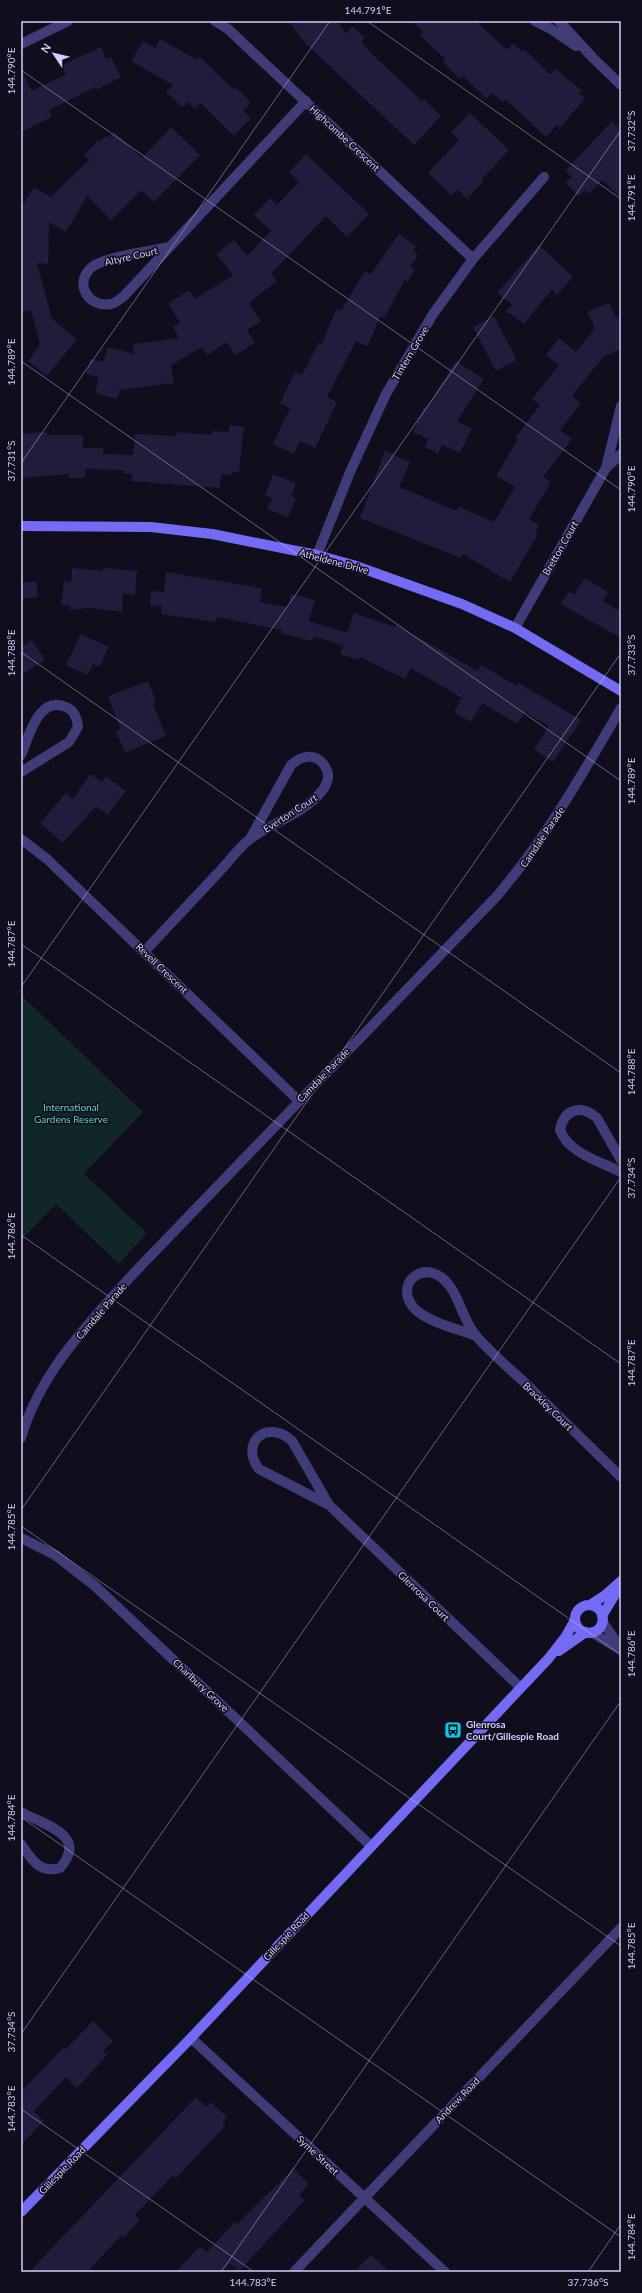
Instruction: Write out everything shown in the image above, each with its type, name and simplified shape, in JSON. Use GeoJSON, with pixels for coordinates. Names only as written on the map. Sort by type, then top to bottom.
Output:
{"type":"FeatureCollection","features":[{"type":"Feature","properties":{"kind":"street"},"geometry":{"type":"LineString","coordinates":[[21,44],[68,21]]}},
{"type":"Feature","properties":{"kind":"street","name":"Highcombe Crescent"},"geometry":{"type":"LineString","coordinates":[[215,21],[228,29],[473,259]]}},
{"type":"Feature","properties":{"kind":"street"},"geometry":{"type":"LineString","coordinates":[[535,21],[560,34],[593,58]]}},
{"type":"Feature","properties":{"kind":"street"},"geometry":{"type":"LineString","coordinates":[[559,21],[593,58],[621,85]]}},
{"type":"Feature","properties":{"kind":"street","name":"Altyre Court"},"geometry":{"type":"LineString","coordinates":[[169,247],[106,261],[93,266],[86,274],[82,283],[83,291],[99,304],[112,304],[124,296],[306,101]]}},
{"type":"Feature","properties":{"kind":"street","name":"Tintern Grove"},"geometry":{"type":"LineString","coordinates":[[317,555],[350,472],[386,394],[433,314],[473,259],[544,177]]}},
{"type":"Feature","properties":{"kind":"street","name":"Bretton Court"},"geometry":{"type":"LineString","coordinates":[[515,628],[606,468],[621,406]]}},
{"type":"Feature","properties":{"kind":"street","name":"Bretton Court"},"geometry":{"type":"LineString","coordinates":[[606,468],[621,454]]}},
{"type":"Feature","properties":{"kind":"street","name":"Atheldene Drive"},"geometry":{"type":"LineString","coordinates":[[21,526],[151,527],[212,534],[317,555],[353,565],[462,604],[515,628],[621,691]]}},
{"type":"Feature","properties":{"kind":"street"},"geometry":{"type":"LineString","coordinates":[[21,755],[42,710],[50,705],[59,704],[69,708],[77,718],[78,727],[68,742],[21,772]]}},
{"type":"Feature","properties":{"kind":"street","name":"Camdale Parade"},"geometry":{"type":"LineString","coordinates":[[21,1438],[36,1400],[50,1374],[81,1332],[133,1274],[497,896],[524,865],[570,794],[621,708]]}},
{"type":"Feature","properties":{"kind":"street","name":"Everton Court"},"geometry":{"type":"LineString","coordinates":[[144,952],[250,839],[291,765],[298,758],[305,756],[314,757],[324,763],[328,771],[328,782],[321,793],[306,805],[250,839]]}},
{"type":"Feature","properties":{"kind":"street","name":"Revell Crescent"},"geometry":{"type":"LineString","coordinates":[[21,839],[47,859],[299,1101]]}},
{"type":"Feature","properties":{"kind":"street"},"geometry":{"type":"LineString","coordinates":[[621,1160],[597,1118],[591,1113],[582,1109],[573,1110],[565,1116],[560,1130],[563,1138],[587,1156],[621,1172]]}},
{"type":"Feature","properties":{"kind":"street","name":"Brackley Court"},"geometry":{"type":"LineString","coordinates":[[476,1336],[424,1316],[416,1310],[408,1296],[406,1289],[412,1277],[418,1273],[432,1272],[445,1280],[476,1336],[621,1477]]}},
{"type":"Feature","properties":{"kind":"street","name":"Glenrosa Court"},"geometry":{"type":"LineString","coordinates":[[329,1505],[259,1469],[253,1461],[252,1453],[256,1440],[262,1433],[275,1432],[285,1435],[292,1441],[329,1505],[520,1687]]}},
{"type":"Feature","properties":{"kind":"street","name":"Charlbury Grove"},"geometry":{"type":"LineString","coordinates":[[21,1538],[55,1555],[95,1586],[371,1846]]}},
{"type":"Feature","properties":{"kind":"street"},"geometry":{"type":"LineString","coordinates":[[621,1583],[590,1605],[581,1607],[577,1611],[575,1620],[579,1628],[621,1649]]}},
{"type":"Feature","properties":{"kind":"street"},"geometry":{"type":"LineString","coordinates":[[589,1632],[598,1628],[621,1583]]}},
{"type":"Feature","properties":{"kind":"street"},"geometry":{"type":"LineString","coordinates":[[590,1605],[598,1608],[602,1618],[621,1649]]}},
{"type":"Feature","properties":{"kind":"street","name":"Gillespie Road"},"geometry":{"type":"LineString","coordinates":[[21,2212],[191,2038],[520,1687],[549,1658],[566,1636],[575,1620]]}},
{"type":"Feature","properties":{"kind":"street","name":"Gillespie Road"},"geometry":{"type":"LineString","coordinates":[[549,1658],[589,1632]]}},
{"type":"Feature","properties":{"kind":"street"},"geometry":{"type":"LineString","coordinates":[[21,1812],[64,1835],[69,1843],[70,1852],[60,1868],[52,1871],[42,1868],[33,1862],[21,1844]]}},
{"type":"Feature","properties":{"kind":"street","name":"Andrew Road"},"geometry":{"type":"LineString","coordinates":[[294,2272],[621,1928]]}},
{"type":"Feature","properties":{"kind":"street","name":"Syme Street"},"geometry":{"type":"LineString","coordinates":[[191,2038],[445,2272]]}},
{"type":"Feature","properties":{"kind":"green space","name":"International Gardens Reserve"},"geometry":{"type":"Polygon","coordinates":[[[21,995],[143,1112],[84,1174],[147,1233],[119,1264],[56,1204],[21,1240],[21,995]]]}},
{"type":"Feature","properties":{"kind":"building"},"geometry":{"type":"Polygon","coordinates":[[[288,21],[337,21],[346,33],[352,26],[365,38],[361,42],[371,53],[422,101],[424,99],[441,116],[414,145],[305,43],[288,21]]]}},
{"type":"Feature","properties":{"kind":"building"},"geometry":{"type":"Polygon","coordinates":[[[412,21],[476,21],[507,50],[513,43],[522,52],[524,49],[551,75],[556,69],[582,91],[579,94],[585,98],[560,128],[557,125],[546,137],[505,99],[503,102],[492,93],[487,99],[463,76],[460,79],[443,62],[445,59],[420,35],[423,32],[412,21]]]}},
{"type":"Feature","properties":{"kind":"building"},"geometry":{"type":"Polygon","coordinates":[[[160,39],[197,60],[200,57],[234,90],[236,88],[251,102],[243,111],[251,118],[234,136],[201,103],[195,109],[187,102],[182,107],[166,92],[173,85],[131,61],[143,41],[155,48],[160,39]]]}},
{"type":"Feature","properties":{"kind":"building"},"geometry":{"type":"Polygon","coordinates":[[[101,47],[106,59],[111,57],[121,77],[96,90],[95,87],[49,110],[52,117],[21,132],[21,70],[32,91],[66,74],[62,65],[101,47]]]}},
{"type":"Feature","properties":{"kind":"building"},"geometry":{"type":"Polygon","coordinates":[[[470,113],[509,150],[481,180],[483,182],[467,199],[457,189],[451,195],[428,173],[459,140],[451,132],[470,113]]]}},
{"type":"Feature","properties":{"kind":"building"},"geometry":{"type":"Polygon","coordinates":[[[612,121],[621,130],[621,198],[602,180],[589,194],[585,190],[579,196],[565,183],[572,177],[565,171],[612,121]]]}},
{"type":"Feature","properties":{"kind":"building"},"geometry":{"type":"Polygon","coordinates":[[[171,127],[200,155],[154,202],[141,190],[111,220],[87,196],[66,232],[49,222],[48,264],[37,263],[52,319],[77,339],[47,376],[28,361],[40,344],[31,310],[21,312],[21,208],[34,187],[51,197],[89,160],[84,155],[98,140],[100,142],[106,136],[108,138],[114,132],[142,158],[171,127]]]}},
{"type":"Feature","properties":{"kind":"building"},"geometry":{"type":"Polygon","coordinates":[[[306,154],[369,214],[347,237],[326,216],[271,274],[277,281],[249,303],[261,321],[247,330],[255,343],[235,355],[227,342],[207,355],[202,347],[171,365],[174,383],[120,390],[117,399],[95,393],[99,377],[86,374],[90,359],[103,362],[108,347],[134,354],[133,344],[179,338],[173,327],[180,323],[168,303],[190,290],[195,299],[233,275],[216,254],[234,240],[247,256],[271,231],[254,215],[270,198],[277,205],[299,182],[289,172],[306,154]]]}},
{"type":"Feature","properties":{"kind":"building"},"geometry":{"type":"Polygon","coordinates":[[[399,234],[416,246],[413,251],[418,255],[410,267],[415,270],[407,282],[405,280],[384,318],[380,316],[368,346],[356,341],[327,397],[337,402],[315,448],[300,441],[294,454],[273,444],[290,408],[280,403],[295,372],[302,375],[319,342],[322,344],[336,309],[341,311],[365,271],[371,274],[399,234]]]}},
{"type":"Feature","properties":{"kind":"building"},"geometry":{"type":"Polygon","coordinates":[[[539,245],[573,277],[557,295],[552,289],[524,324],[505,310],[513,305],[497,293],[539,245]]]}},
{"type":"Feature","properties":{"kind":"building"},"geometry":{"type":"Polygon","coordinates":[[[609,303],[616,318],[621,315],[621,349],[603,357],[572,396],[581,403],[560,430],[572,439],[543,477],[551,482],[529,519],[539,525],[535,532],[538,534],[510,582],[463,554],[461,558],[360,518],[385,451],[410,462],[399,487],[457,511],[459,507],[494,522],[515,487],[496,476],[518,439],[515,438],[540,405],[532,399],[559,365],[546,355],[559,338],[576,352],[595,328],[587,312],[609,303]]]}},
{"type":"Feature","properties":{"kind":"building"},"geometry":{"type":"Polygon","coordinates":[[[494,316],[515,356],[515,361],[496,371],[473,327],[494,316]]]}},
{"type":"Feature","properties":{"kind":"building"},"geometry":{"type":"Polygon","coordinates":[[[456,361],[484,379],[457,421],[472,428],[460,453],[442,445],[438,453],[425,447],[428,439],[413,432],[424,407],[426,408],[456,361]]]}},
{"type":"Feature","properties":{"kind":"building"},"geometry":{"type":"Polygon","coordinates":[[[229,425],[244,427],[239,472],[233,472],[232,475],[221,474],[220,488],[131,481],[132,474],[123,473],[123,470],[85,469],[85,478],[69,478],[69,474],[21,478],[21,434],[47,432],[47,435],[83,435],[83,448],[103,448],[103,454],[133,455],[135,434],[176,436],[177,432],[212,435],[212,431],[229,432],[229,425]]]}},
{"type":"Feature","properties":{"kind":"building"},"geometry":{"type":"Polygon","coordinates":[[[273,474],[296,483],[291,496],[296,498],[288,517],[267,509],[272,498],[265,496],[273,474]]]}},
{"type":"Feature","properties":{"kind":"building"},"geometry":{"type":"Polygon","coordinates":[[[72,568],[103,571],[103,568],[137,571],[135,595],[123,594],[122,612],[90,608],[69,610],[70,605],[61,605],[64,581],[71,582],[72,568]]]}},
{"type":"Feature","properties":{"kind":"building"},"geometry":{"type":"Polygon","coordinates":[[[166,572],[262,588],[260,602],[288,607],[291,594],[315,600],[309,621],[347,633],[354,613],[395,627],[396,625],[478,671],[481,665],[517,686],[519,683],[581,720],[553,762],[534,749],[549,726],[525,712],[517,724],[482,703],[471,722],[454,712],[462,698],[411,668],[405,679],[360,657],[359,660],[340,654],[343,646],[314,636],[312,641],[281,633],[282,630],[217,617],[216,622],[161,614],[162,606],[150,605],[151,591],[164,592],[166,572]]]}},
{"type":"Feature","properties":{"kind":"building"},"geometry":{"type":"Polygon","coordinates":[[[585,578],[608,592],[603,601],[621,612],[621,638],[561,604],[569,591],[574,595],[585,578]]]}},
{"type":"Feature","properties":{"kind":"building"},"geometry":{"type":"Polygon","coordinates":[[[36,581],[38,597],[21,599],[21,583],[36,581]]]}},
{"type":"Feature","properties":{"kind":"building"},"geometry":{"type":"Polygon","coordinates":[[[81,634],[109,647],[99,667],[93,664],[88,675],[66,665],[81,634]]]}},
{"type":"Feature","properties":{"kind":"building"},"geometry":{"type":"Polygon","coordinates":[[[32,640],[45,660],[21,675],[21,647],[32,640]]]}},
{"type":"Feature","properties":{"kind":"building"},"geometry":{"type":"Polygon","coordinates":[[[148,681],[156,702],[153,704],[166,736],[125,753],[116,731],[121,729],[108,696],[148,681]]]}},
{"type":"Feature","properties":{"kind":"building"},"geometry":{"type":"Polygon","coordinates":[[[90,774],[102,782],[106,776],[126,791],[108,815],[96,806],[63,843],[40,823],[66,793],[73,799],[90,774]]]}},
{"type":"Feature","properties":{"kind":"building"},"geometry":{"type":"Polygon","coordinates":[[[93,2021],[113,2041],[103,2051],[107,2055],[77,2088],[66,2077],[34,2112],[44,2121],[21,2145],[21,2092],[64,2047],[66,2049],[93,2021]]]}},
{"type":"Feature","properties":{"kind":"building"},"geometry":{"type":"Polygon","coordinates":[[[196,2097],[206,2107],[211,2102],[227,2117],[222,2122],[226,2125],[176,2178],[173,2175],[135,2215],[140,2220],[124,2237],[122,2235],[87,2272],[29,2272],[196,2097]]]}},
{"type":"Feature","properties":{"kind":"building"},"geometry":{"type":"Polygon","coordinates":[[[293,2169],[309,2184],[299,2195],[305,2200],[239,2271],[230,2263],[222,2272],[176,2272],[200,2246],[207,2252],[235,2222],[237,2224],[293,2169]]]}},
{"type":"Feature","properties":{"kind":"building"},"geometry":{"type":"Polygon","coordinates":[[[371,2255],[390,2272],[354,2272],[371,2255]]]}},
{"type":"Feature","properties":{"kind":"place","name":"Glenrosa Court/Gillespie Road"},"geometry":{"type":"Point","coordinates":[453,1730]}}]}
